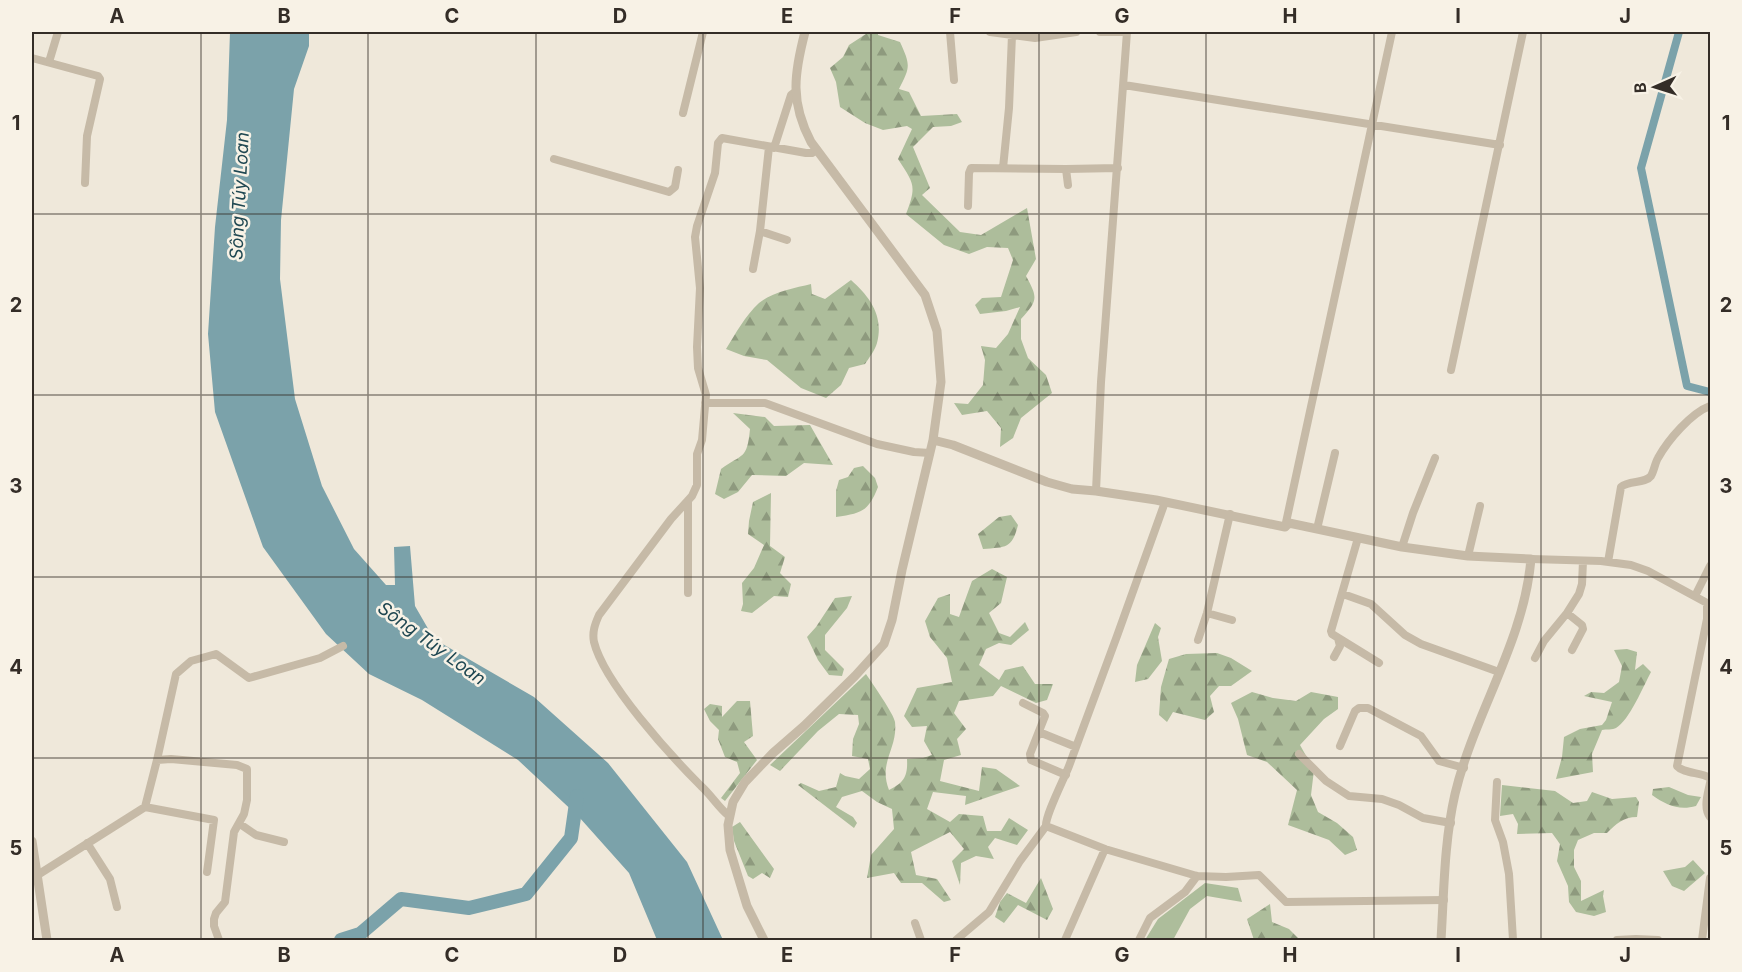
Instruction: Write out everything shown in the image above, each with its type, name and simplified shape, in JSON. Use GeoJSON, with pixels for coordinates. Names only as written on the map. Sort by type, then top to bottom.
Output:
{"type":"FeatureCollection","features":[{"type":"Feature","properties":{"kind":"street"},"geometry":{"type":"LineString","coordinates":[[49,62],[58,32]]}},
{"type":"Feature","properties":{"kind":"street"},"geometry":{"type":"LineString","coordinates":[[683,113],[703,32]]}},
{"type":"Feature","properties":{"kind":"street"},"geometry":{"type":"LineString","coordinates":[[764,940],[747,906],[730,850],[728,825],[733,802],[745,782],[772,753],[804,726],[884,644],[892,620],[933,440],[940,382],[937,331],[925,295],[817,150],[801,121],[795,92],[796,69],[805,32]]}},
{"type":"Feature","properties":{"kind":"street"},"geometry":{"type":"LineString","coordinates":[[950,32],[954,80]]}},
{"type":"Feature","properties":{"kind":"street"},"geometry":{"type":"LineString","coordinates":[[990,32],[1035,38],[1076,32]]}},
{"type":"Feature","properties":{"kind":"street"},"geometry":{"type":"LineString","coordinates":[[1096,491],[1100,392],[1127,32],[1101,32]]}},
{"type":"Feature","properties":{"kind":"street"},"geometry":{"type":"LineString","coordinates":[[1285,527],[1392,32]]}},
{"type":"Feature","properties":{"kind":"street"},"geometry":{"type":"LineString","coordinates":[[1451,370],[1523,32]]}},
{"type":"Feature","properties":{"kind":"street"},"geometry":{"type":"LineString","coordinates":[[1003,168],[1009,108],[1012,35]]}},
{"type":"Feature","properties":{"kind":"street"},"geometry":{"type":"LineString","coordinates":[[32,58],[98,76],[100,79],[87,136],[85,183]]}},
{"type":"Feature","properties":{"kind":"street"},"geometry":{"type":"LineString","coordinates":[[1124,85],[1500,145]]}},
{"type":"Feature","properties":{"kind":"street"},"geometry":{"type":"LineString","coordinates":[[753,269],[772,147],[791,95],[795,92]]}},
{"type":"Feature","properties":{"kind":"street"},"geometry":{"type":"LineString","coordinates":[[729,816],[685,770],[623,696],[602,660],[594,640],[593,630],[599,615],[671,519],[688,501],[697,485],[697,454],[702,441],[705,403],[704,384],[698,368],[700,288],[695,248],[697,226],[715,173],[719,140],[727,139],[806,153],[817,150]]}},
{"type":"Feature","properties":{"kind":"street"},"geometry":{"type":"LineString","coordinates":[[554,159],[669,192],[675,187],[678,170]]}},
{"type":"Feature","properties":{"kind":"street"},"geometry":{"type":"LineString","coordinates":[[968,206],[970,169],[1118,168]]}},
{"type":"Feature","properties":{"kind":"street"},"geometry":{"type":"LineString","coordinates":[[1066,169],[1068,185]]}},
{"type":"Feature","properties":{"kind":"street"},"geometry":{"type":"LineString","coordinates":[[760,231],[787,240]]}},
{"type":"Feature","properties":{"kind":"street"},"geometry":{"type":"LineString","coordinates":[[705,403],[765,403],[877,444],[930,453]]}},
{"type":"Feature","properties":{"kind":"street"},"geometry":{"type":"LineString","coordinates":[[1608,562],[1621,487],[1647,479],[1659,457],[1683,427],[1696,413],[1710,406]]}},
{"type":"Feature","properties":{"kind":"street"},"geometry":{"type":"LineString","coordinates":[[933,440],[1072,489],[1165,502],[1285,527]]}},
{"type":"Feature","properties":{"kind":"street"},"geometry":{"type":"LineString","coordinates":[[1317,529],[1335,453]]}},
{"type":"Feature","properties":{"kind":"street"},"geometry":{"type":"LineString","coordinates":[[1402,546],[1436,458]]}},
{"type":"Feature","properties":{"kind":"street"},"geometry":{"type":"LineString","coordinates":[[688,501],[688,593]]}},
{"type":"Feature","properties":{"kind":"street"},"geometry":{"type":"LineString","coordinates":[[956,940],[989,912],[1020,861],[1046,825],[1046,818],[1066,775],[1109,663],[1165,502]]}},
{"type":"Feature","properties":{"kind":"street"},"geometry":{"type":"LineString","coordinates":[[1468,555],[1480,506]]}},
{"type":"Feature","properties":{"kind":"street"},"geometry":{"type":"LineString","coordinates":[[1198,640],[1207,613],[1230,514]]}},
{"type":"Feature","properties":{"kind":"street"},"geometry":{"type":"LineString","coordinates":[[1285,527],[1289,523],[1402,546],[1468,555],[1608,562],[1640,568],[1709,603],[1677,766],[1679,769],[1710,777]]}},
{"type":"Feature","properties":{"kind":"street"},"geometry":{"type":"LineString","coordinates":[[1358,538],[1331,630],[1332,634],[1379,663]]}},
{"type":"Feature","properties":{"kind":"street"},"geometry":{"type":"LineString","coordinates":[[1441,940],[1446,855],[1455,794],[1515,631],[1529,581],[1531,559]]}},
{"type":"Feature","properties":{"kind":"street"},"geometry":{"type":"LineString","coordinates":[[1535,658],[1549,634],[1567,613],[1581,590],[1583,561]]}},
{"type":"Feature","properties":{"kind":"street"},"geometry":{"type":"LineString","coordinates":[[1695,596],[1710,566]]}},
{"type":"Feature","properties":{"kind":"street"},"geometry":{"type":"LineString","coordinates":[[1343,594],[1371,604],[1421,645],[1499,672]]}},
{"type":"Feature","properties":{"kind":"street"},"geometry":{"type":"LineString","coordinates":[[1207,613],[1232,620]]}},
{"type":"Feature","properties":{"kind":"street"},"geometry":{"type":"LineString","coordinates":[[1567,613],[1582,625],[1583,629],[1572,650]]}},
{"type":"Feature","properties":{"kind":"street"},"geometry":{"type":"LineString","coordinates":[[1334,657],[1340,644],[1338,638]]}},
{"type":"Feature","properties":{"kind":"street"},"geometry":{"type":"LineString","coordinates":[[145,807],[158,760],[176,674],[191,661],[216,654],[249,678],[320,658],[343,646]]}},
{"type":"Feature","properties":{"kind":"street"},"geometry":{"type":"LineString","coordinates":[[1023,703],[1044,714],[1030,754],[1031,760],[1066,775]]}},
{"type":"Feature","properties":{"kind":"street"},"geometry":{"type":"LineString","coordinates":[[1340,746],[1355,711],[1359,708],[1368,708],[1421,736],[1439,761],[1464,768]]}},
{"type":"Feature","properties":{"kind":"street"},"geometry":{"type":"LineString","coordinates":[[1039,732],[1076,747]]}},
{"type":"Feature","properties":{"kind":"street"},"geometry":{"type":"LineString","coordinates":[[1299,754],[1326,781],[1349,796],[1382,799],[1423,818],[1451,823]]}},
{"type":"Feature","properties":{"kind":"street"},"geometry":{"type":"LineString","coordinates":[[158,760],[171,759],[237,765],[247,769],[247,800],[240,824],[234,831],[225,902],[214,919],[219,940]]}},
{"type":"Feature","properties":{"kind":"street"},"geometry":{"type":"LineString","coordinates":[[1497,782],[1495,820],[1503,842],[1509,874],[1513,940]]}},
{"type":"Feature","properties":{"kind":"street"},"geometry":{"type":"LineString","coordinates":[[1710,783],[1707,813],[1710,817]]}},
{"type":"Feature","properties":{"kind":"street"},"geometry":{"type":"LineString","coordinates":[[36,876],[145,807],[214,820],[207,872]]}},
{"type":"Feature","properties":{"kind":"street"},"geometry":{"type":"LineString","coordinates":[[240,824],[256,835],[284,842]]}},
{"type":"Feature","properties":{"kind":"street"},"geometry":{"type":"LineString","coordinates":[[1046,825],[1105,849],[1197,876],[1259,875],[1286,902],[1444,900]]}},
{"type":"Feature","properties":{"kind":"street"},"geometry":{"type":"LineString","coordinates":[[32,841],[47,940]]}},
{"type":"Feature","properties":{"kind":"street"},"geometry":{"type":"LineString","coordinates":[[87,843],[110,879],[117,907]]}},
{"type":"Feature","properties":{"kind":"street"},"geometry":{"type":"LineString","coordinates":[[1066,940],[1105,849]]}},
{"type":"Feature","properties":{"kind":"street"},"geometry":{"type":"LineString","coordinates":[[1139,940],[1150,918],[1185,892],[1197,876]]}},
{"type":"Feature","properties":{"kind":"street"},"geometry":{"type":"LineString","coordinates":[[1701,940],[1710,878]]}},
{"type":"Feature","properties":{"kind":"street"},"geometry":{"type":"LineString","coordinates":[[915,923],[921,940]]}},
{"type":"Feature","properties":{"kind":"street"},"geometry":{"type":"LineString","coordinates":[[1617,940],[1658,940]]}},
{"type":"Feature","properties":{"kind":"green space"},"geometry":{"type":"Polygon","coordinates":[[[869,32],[878,32],[878,35],[900,42],[908,66],[899,89],[909,92],[921,116],[957,114],[962,122],[951,126],[933,127],[913,147],[930,188],[922,195],[960,232],[981,235],[1027,208],[1036,259],[1026,276],[1033,289],[1034,299],[1031,307],[1021,319],[1021,339],[1028,358],[1046,375],[1052,393],[1021,418],[1013,438],[1000,447],[1001,428],[987,411],[962,415],[954,403],[968,404],[983,385],[985,360],[981,346],[996,348],[1008,334],[1020,307],[980,314],[975,305],[982,298],[1001,297],[1013,260],[1008,248],[987,247],[969,254],[944,245],[906,214],[913,190],[908,174],[898,159],[912,129],[907,126],[883,130],[865,123],[840,107],[836,82],[830,68],[843,57],[849,45],[869,32]]]}},
{"type":"Feature","properties":{"kind":"green space"},"geometry":{"type":"Polygon","coordinates":[[[851,280],[874,308],[879,324],[877,343],[865,364],[849,368],[841,385],[826,398],[801,388],[767,360],[744,356],[726,349],[749,313],[764,299],[811,284],[812,294],[825,299],[851,280]]]}},
{"type":"Feature","properties":{"kind":"green space"},"geometry":{"type":"Polygon","coordinates":[[[733,413],[765,417],[774,426],[810,425],[833,465],[804,463],[786,476],[752,475],[738,492],[724,499],[715,494],[721,469],[743,455],[750,429],[733,413]]]}},
{"type":"Feature","properties":{"kind":"green space"},"geometry":{"type":"Polygon","coordinates":[[[863,466],[875,478],[878,487],[871,502],[863,510],[836,517],[836,491],[839,480],[848,477],[854,468],[863,466]]]}},
{"type":"Feature","properties":{"kind":"green space"},"geometry":{"type":"Polygon","coordinates":[[[771,493],[770,546],[785,557],[780,573],[791,584],[788,597],[774,596],[752,613],[741,611],[742,583],[754,568],[764,545],[748,534],[753,502],[771,493]]]}},
{"type":"Feature","properties":{"kind":"green space"},"geometry":{"type":"Polygon","coordinates":[[[1011,515],[1018,525],[1010,543],[1003,547],[983,549],[978,534],[999,517],[1011,515]]]}},
{"type":"Feature","properties":{"kind":"green space"},"geometry":{"type":"Polygon","coordinates":[[[992,569],[1007,577],[1001,603],[989,613],[999,633],[1010,637],[1025,622],[1029,630],[1011,645],[999,643],[986,649],[979,665],[999,680],[1005,670],[1023,666],[1035,684],[1053,684],[1047,700],[1036,703],[1001,686],[993,696],[959,701],[954,713],[966,729],[957,739],[961,755],[944,760],[940,781],[979,791],[982,767],[996,769],[1020,786],[965,805],[966,796],[933,792],[927,809],[950,822],[959,814],[983,816],[987,831],[1001,831],[1009,818],[1028,830],[1017,845],[995,838],[988,847],[994,859],[976,856],[961,863],[960,885],[952,861],[964,849],[950,832],[911,852],[916,875],[937,879],[951,900],[944,902],[922,883],[901,883],[894,873],[867,878],[871,855],[894,829],[892,809],[862,791],[842,797],[836,807],[853,817],[857,823],[854,828],[798,785],[801,783],[819,791],[836,787],[840,773],[859,779],[870,769],[868,759],[852,756],[853,739],[859,724],[858,715],[839,714],[818,731],[780,771],[770,765],[866,674],[895,722],[894,740],[886,771],[889,790],[904,778],[907,759],[932,755],[924,741],[927,726],[912,727],[904,716],[917,688],[952,682],[947,658],[930,637],[925,621],[938,598],[950,594],[950,614],[959,617],[972,581],[992,569]]]}},
{"type":"Feature","properties":{"kind":"green space"},"geometry":{"type":"Polygon","coordinates":[[[852,596],[847,608],[825,635],[825,650],[844,669],[842,676],[829,675],[818,660],[807,637],[835,598],[852,596]]]}},
{"type":"Feature","properties":{"kind":"green space"},"geometry":{"type":"Polygon","coordinates":[[[1155,623],[1161,628],[1158,637],[1162,661],[1148,679],[1135,682],[1137,665],[1155,623]]]}},
{"type":"Feature","properties":{"kind":"green space"},"geometry":{"type":"Polygon","coordinates":[[[1627,649],[1637,652],[1635,670],[1643,664],[1651,672],[1636,702],[1626,718],[1615,729],[1602,730],[1592,754],[1593,772],[1556,779],[1564,737],[1580,729],[1602,725],[1606,720],[1612,702],[1584,696],[1591,692],[1604,693],[1619,682],[1622,666],[1614,650],[1627,649]]]}},
{"type":"Feature","properties":{"kind":"green space"},"geometry":{"type":"Polygon","coordinates":[[[1217,653],[1231,658],[1252,671],[1231,686],[1219,686],[1210,696],[1214,712],[1205,720],[1173,712],[1167,722],[1159,715],[1161,687],[1169,659],[1186,654],[1217,653]]]}},
{"type":"Feature","properties":{"kind":"green space"},"geometry":{"type":"Polygon","coordinates":[[[1252,692],[1296,701],[1311,692],[1338,697],[1338,709],[1324,719],[1300,745],[1314,770],[1311,795],[1318,812],[1337,823],[1353,837],[1357,850],[1345,855],[1329,840],[1288,825],[1297,790],[1267,762],[1247,755],[1238,719],[1231,703],[1252,692]]]}},
{"type":"Feature","properties":{"kind":"green space"},"geometry":{"type":"Polygon","coordinates":[[[737,701],[750,701],[753,736],[744,742],[757,760],[725,801],[721,798],[740,773],[737,762],[725,757],[718,739],[719,730],[710,721],[704,709],[710,704],[722,706],[722,717],[737,701]]]}},
{"type":"Feature","properties":{"kind":"green space"},"geometry":{"type":"Polygon","coordinates":[[[1502,785],[1555,791],[1573,803],[1587,801],[1592,792],[1612,799],[1636,797],[1639,802],[1637,817],[1624,820],[1607,833],[1594,833],[1578,840],[1574,850],[1574,867],[1581,881],[1581,901],[1604,890],[1606,912],[1594,916],[1576,912],[1569,902],[1568,886],[1557,861],[1560,844],[1552,833],[1517,834],[1518,824],[1513,814],[1500,816],[1502,785]]]}},
{"type":"Feature","properties":{"kind":"green space"},"geometry":{"type":"Polygon","coordinates":[[[1669,787],[1688,795],[1701,797],[1696,806],[1684,808],[1668,804],[1652,795],[1653,789],[1669,787]]]}},
{"type":"Feature","properties":{"kind":"green space"},"geometry":{"type":"Polygon","coordinates":[[[740,822],[774,869],[770,878],[762,873],[753,879],[748,876],[734,841],[732,827],[740,822]]]}},
{"type":"Feature","properties":{"kind":"green space"},"geometry":{"type":"Polygon","coordinates":[[[1693,860],[1705,873],[1684,891],[1672,886],[1663,871],[1685,867],[1693,860]]]}},
{"type":"Feature","properties":{"kind":"green space"},"geometry":{"type":"Polygon","coordinates":[[[1041,878],[1053,909],[1047,920],[1018,905],[1004,923],[995,917],[1000,902],[1007,893],[1026,903],[1041,878]]]}},
{"type":"Feature","properties":{"kind":"green space"},"geometry":{"type":"Polygon","coordinates":[[[1205,883],[1238,888],[1242,902],[1207,896],[1190,909],[1173,940],[1145,940],[1158,919],[1205,883]]]}},
{"type":"Feature","properties":{"kind":"green space"},"geometry":{"type":"Polygon","coordinates":[[[1270,904],[1272,922],[1289,929],[1300,940],[1254,940],[1247,919],[1270,904]]]}},
{"type":"Feature","properties":{"kind":"water","name":"Sông Túy Loan"},"geometry":{"type":"Polygon","coordinates":[[[230,32],[309,32],[309,46],[294,89],[281,220],[280,279],[295,399],[322,486],[354,549],[386,585],[395,585],[394,547],[410,546],[415,606],[434,639],[534,697],[608,763],[687,862],[723,940],[657,940],[629,873],[579,817],[518,760],[422,700],[369,674],[326,634],[263,547],[215,412],[208,334],[215,227],[227,120],[230,32]]]}},
{"type":"Feature","properties":{"kind":"waterway"},"geometry":{"type":"LineString","coordinates":[[1679,32],[1641,168],[1687,386],[1710,392]]}},
{"type":"Feature","properties":{"kind":"waterway"},"geometry":{"type":"LineString","coordinates":[[341,940],[360,934],[401,899],[469,908],[526,894],[571,838],[577,796]]}}]}
